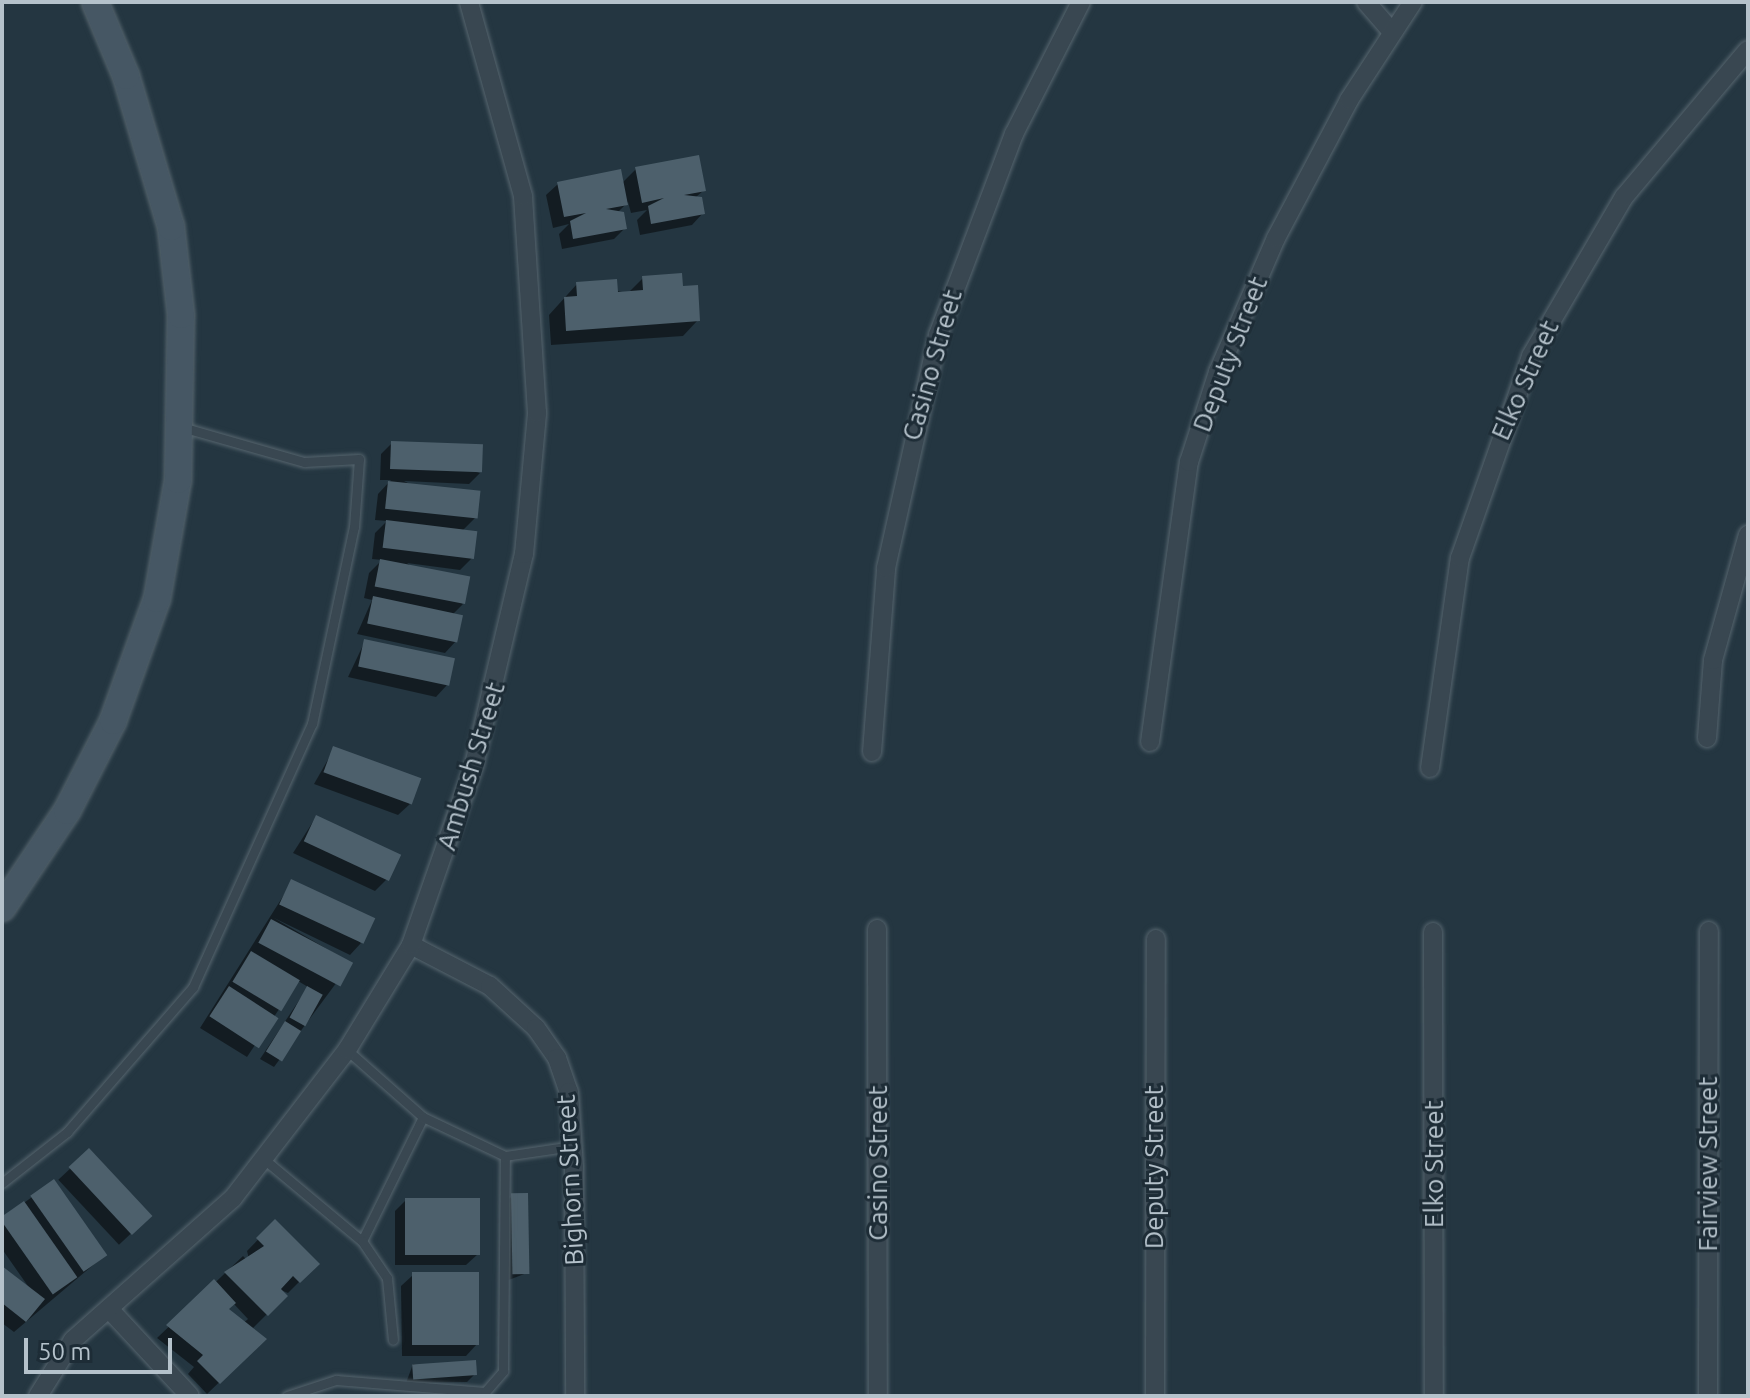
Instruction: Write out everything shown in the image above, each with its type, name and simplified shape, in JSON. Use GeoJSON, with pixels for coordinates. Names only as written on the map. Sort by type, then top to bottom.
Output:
{"type":"FeatureCollection","features":[{"type":"Feature","properties":{"kind":"main road"},"geometry":{"type":"LineString","coordinates":[[2,908],[67,811],[144,640],[172,522],[181,427],[171,227],[126,76],[95,2]]}},
{"type":"Feature","properties":{"kind":"street","name":"Ambush Street"},"geometry":{"type":"LineString","coordinates":[[38,1396],[73,1340],[110,1310],[265,1160],[347,1050],[411,945],[502,664],[524,554],[537,413],[523,196],[469,2]]}},
{"type":"Feature","properties":{"kind":"street","name":"Casino Street"},"geometry":{"type":"LineString","coordinates":[[872,752],[886,568],[938,335],[1014,134],[1081,2]]}},
{"type":"Feature","properties":{"kind":"street"},"geometry":{"type":"LineString","coordinates":[[1366,2],[1391,31]]}},
{"type":"Feature","properties":{"kind":"street","name":"Deputy Street"},"geometry":{"type":"LineString","coordinates":[[1150,742],[1184,490],[1218,372],[1276,238],[1391,31],[1413,2]]}},
{"type":"Feature","properties":{"kind":"street","name":"Elko Street"},"geometry":{"type":"LineString","coordinates":[[1430,768],[1460,558],[1531,356],[1624,197],[1748,50]]}},
{"type":"Feature","properties":{"kind":"street"},"geometry":{"type":"LineString","coordinates":[[1707,738],[1713,660],[1748,535]]}},
{"type":"Feature","properties":{"kind":"street","name":"Casino Street"},"geometry":{"type":"LineString","coordinates":[[877,929],[878,1396]]}},
{"type":"Feature","properties":{"kind":"street","name":"Fairview Street"},"geometry":{"type":"LineString","coordinates":[[1708,1396],[1709,931]]}},
{"type":"Feature","properties":{"kind":"street","name":"Elko Street"},"geometry":{"type":"LineString","coordinates":[[1433,932],[1434,1396]]}},
{"type":"Feature","properties":{"kind":"street","name":"Deputy Street"},"geometry":{"type":"LineString","coordinates":[[1155,1396],[1156,939]]}},
{"type":"Feature","properties":{"kind":"street","name":"Bighorn Street"},"geometry":{"type":"LineString","coordinates":[[411,945],[490,986],[536,1028],[569,1092],[573,1146],[575,1396]]}},
{"type":"Feature","properties":{"kind":"street"},"geometry":{"type":"LineString","coordinates":[[110,1310],[190,1396]]}},
{"type":"Feature","properties":{"kind":"lane"},"geometry":{"type":"LineString","coordinates":[[2,1183],[67,1132],[193,987],[312,724],[354,527],[359,459],[304,462],[181,427]]}},
{"type":"Feature","properties":{"kind":"lane"},"geometry":{"type":"LineString","coordinates":[[347,1050],[423,1117],[505,1156],[573,1146]]}},
{"type":"Feature","properties":{"kind":"lane"},"geometry":{"type":"LineString","coordinates":[[362,1241],[423,1117]]}},
{"type":"Feature","properties":{"kind":"lane"},"geometry":{"type":"LineString","coordinates":[[287,1396],[336,1380],[485,1392],[503,1371],[505,1156]]}},
{"type":"Feature","properties":{"kind":"lane"},"geometry":{"type":"LineString","coordinates":[[265,1160],[362,1241],[387,1278],[393,1340]]}},
{"type":"Feature","properties":{"kind":"building"},"geometry":{"type":"Polygon","coordinates":[[[699,155],[706,191],[684,195],[702,197],[705,214],[651,224],[648,206],[664,198],[642,203],[635,167],[699,155]]]}},
{"type":"Feature","properties":{"kind":"building"},"geometry":{"type":"Polygon","coordinates":[[[621,169],[628,205],[606,209],[624,212],[627,229],[573,239],[570,221],[586,213],[564,217],[557,182],[621,169]]]}},
{"type":"Feature","properties":{"kind":"building"},"geometry":{"type":"Polygon","coordinates":[[[682,273],[683,286],[698,285],[700,321],[566,331],[564,297],[577,296],[576,282],[617,279],[618,292],[643,290],[642,276],[682,273]]]}},
{"type":"Feature","properties":{"kind":"building"},"geometry":{"type":"Polygon","coordinates":[[[391,441],[483,444],[482,472],[390,469],[391,441]]]}},
{"type":"Feature","properties":{"kind":"building"},"geometry":{"type":"Polygon","coordinates":[[[388,481],[480,491],[478,519],[385,509],[388,481]]]}},
{"type":"Feature","properties":{"kind":"building"},"geometry":{"type":"Polygon","coordinates":[[[386,520],[477,531],[474,559],[383,548],[386,520]]]}},
{"type":"Feature","properties":{"kind":"building"},"geometry":{"type":"Polygon","coordinates":[[[380,559],[470,577],[465,604],[375,586],[380,559]]]}},
{"type":"Feature","properties":{"kind":"building"},"geometry":{"type":"Polygon","coordinates":[[[373,596],[463,615],[457,643],[367,623],[373,596]]]}},
{"type":"Feature","properties":{"kind":"building"},"geometry":{"type":"Polygon","coordinates":[[[364,639],[455,658],[449,686],[358,666],[364,639]]]}},
{"type":"Feature","properties":{"kind":"building"},"geometry":{"type":"Polygon","coordinates":[[[333,746],[421,778],[412,804],[323,772],[333,746]]]}},
{"type":"Feature","properties":{"kind":"building"},"geometry":{"type":"Polygon","coordinates":[[[316,815],[401,855],[389,881],[304,841],[316,815]]]}},
{"type":"Feature","properties":{"kind":"building"},"geometry":{"type":"Polygon","coordinates":[[[291,879],[375,918],[363,944],[279,904],[291,879]]]}},
{"type":"Feature","properties":{"kind":"building"},"geometry":{"type":"Polygon","coordinates":[[[271,919],[353,963],[340,987],[258,943],[271,919]]]}},
{"type":"Feature","properties":{"kind":"building"},"geometry":{"type":"Polygon","coordinates":[[[251,951],[300,980],[281,1011],[232,982],[251,951]]]}},
{"type":"Feature","properties":{"kind":"building"},"geometry":{"type":"Polygon","coordinates":[[[229,986],[278,1018],[259,1048],[209,1016],[229,986]]]}},
{"type":"Feature","properties":{"kind":"building"},"geometry":{"type":"Polygon","coordinates":[[[307,986],[323,995],[305,1026],[290,1017],[307,986]]]}},
{"type":"Feature","properties":{"kind":"building"},"geometry":{"type":"Polygon","coordinates":[[[285,1021],[301,1031],[282,1062],[266,1052],[285,1021]]]}},
{"type":"Feature","properties":{"kind":"building"},"geometry":{"type":"Polygon","coordinates":[[[89,1148],[152,1216],[132,1235],[69,1167],[89,1148]]]}},
{"type":"Feature","properties":{"kind":"building"},"geometry":{"type":"Polygon","coordinates":[[[54,1179],[107,1255],[84,1272],[30,1196],[54,1179]]]}},
{"type":"Feature","properties":{"kind":"building"},"geometry":{"type":"Polygon","coordinates":[[[511,1193],[528,1193],[529,1274],[512,1274],[511,1193]]]}},
{"type":"Feature","properties":{"kind":"building"},"geometry":{"type":"Polygon","coordinates":[[[405,1198],[480,1198],[480,1255],[405,1255],[405,1198]]]}},
{"type":"Feature","properties":{"kind":"building"},"geometry":{"type":"Polygon","coordinates":[[[24,1201],[77,1277],[53,1294],[2,1222],[2,1216],[24,1201]]]}},
{"type":"Feature","properties":{"kind":"building"},"geometry":{"type":"Polygon","coordinates":[[[275,1219],[320,1264],[300,1283],[293,1276],[281,1289],[288,1296],[268,1316],[224,1272],[264,1246],[256,1238],[275,1219]]]}},
{"type":"Feature","properties":{"kind":"building"},"geometry":{"type":"Polygon","coordinates":[[[2,1266],[45,1299],[26,1322],[2,1303],[2,1266]]]}},
{"type":"Feature","properties":{"kind":"building"},"geometry":{"type":"Polygon","coordinates":[[[412,1272],[479,1272],[479,1345],[412,1345],[412,1272]]]}},
{"type":"Feature","properties":{"kind":"building"},"geometry":{"type":"Polygon","coordinates":[[[214,1279],[236,1303],[229,1309],[267,1339],[220,1384],[197,1361],[203,1355],[166,1325],[214,1279]]]}},
{"type":"Feature","properties":{"kind":"building"},"geometry":{"type":"Polygon","coordinates":[[[476,1360],[477,1375],[413,1379],[412,1364],[476,1360]]]}}]}
